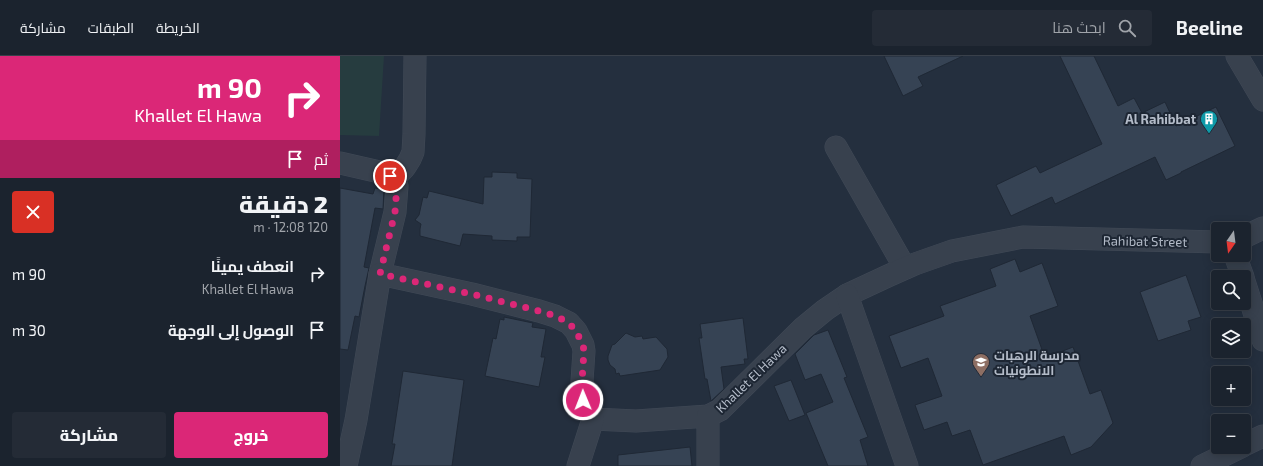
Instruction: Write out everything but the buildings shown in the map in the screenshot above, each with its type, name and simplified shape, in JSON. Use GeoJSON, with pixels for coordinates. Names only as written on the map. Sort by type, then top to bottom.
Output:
{"type":"FeatureCollection","features":[{"type":"Feature","properties":{"kind":"street"},"geometry":{"type":"LineString","coordinates":[[394,179],[405,167],[413,152],[415,56]]}},
{"type":"Feature","properties":{"kind":"street"},"geometry":{"type":"LineString","coordinates":[[1237,56],[1263,100]]}},
{"type":"Feature","properties":{"kind":"street"},"geometry":{"type":"LineString","coordinates":[[836,147],[905,268]]}},
{"type":"Feature","properties":{"kind":"street"},"geometry":{"type":"LineString","coordinates":[[340,163],[384,173],[394,179],[397,186],[395,212],[380,274],[356,420],[346,466]]}},
{"type":"Feature","properties":{"kind":"street"},"geometry":{"type":"LineString","coordinates":[[1251,234],[1263,228]]}},
{"type":"Feature","properties":{"kind":"street","name":"Khallet El Hawa"},"geometry":{"type":"LineString","coordinates":[[593,419],[636,422],[708,416],[720,410],[803,328],[825,310],[848,295],[905,268],[952,251],[1023,237],[1072,239]]}},
{"type":"Feature","properties":{"kind":"street","name":"Rahibat Street"},"geometry":{"type":"LineString","coordinates":[[1072,239],[1211,242]]}},
{"type":"Feature","properties":{"kind":"street"},"geometry":{"type":"LineString","coordinates":[[380,274],[472,294],[539,311],[556,316],[569,323],[576,331],[583,345],[583,400],[593,419],[578,466]]}},
{"type":"Feature","properties":{"kind":"street"},"geometry":{"type":"LineString","coordinates":[[848,295],[907,466]]}},
{"type":"Feature","properties":{"kind":"street"},"geometry":{"type":"LineString","coordinates":[[1251,303],[1263,340]]}},
{"type":"Feature","properties":{"kind":"street"},"geometry":{"type":"LineString","coordinates":[[708,416],[708,466]]}},
{"type":"Feature","properties":{"kind":"street"},"geometry":{"type":"LineString","coordinates":[[1251,442],[1263,436]]}},
{"type":"Feature","properties":{"kind":"street"},"geometry":{"type":"LineString","coordinates":[[1202,466],[1227,454]]}},
{"type":"Feature","properties":{"kind":"green space"},"geometry":{"type":"Polygon","coordinates":[[[340,56],[384,56],[379,136],[340,135],[340,56]]]}},
{"type":"Feature","properties":{"kind":"place","name":"Al Rahibbat"},"geometry":{"type":"Point","coordinates":[1209,134]}},
{"type":"Feature","properties":{"kind":"place","name":"مدرسة الرهبات الانطونيات"},"geometry":{"type":"Point","coordinates":[981,377]}},
{"type":"Feature","properties":{"kind":"route"},"geometry":{"type":"LineString","coordinates":[[390,176],[394,179],[397,186],[395,212],[380,274],[472,294],[539,311],[556,316],[569,323],[576,331],[583,345],[583,400]]}}]}
